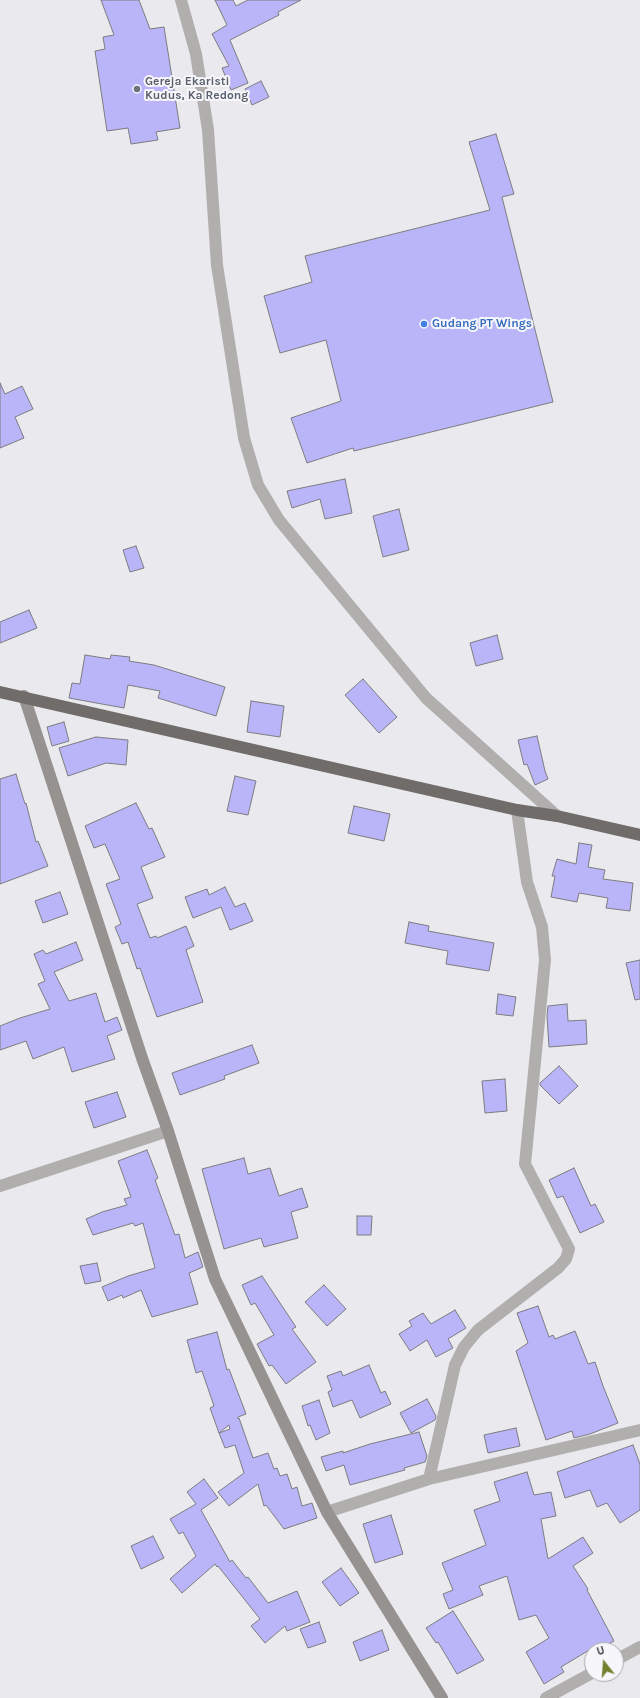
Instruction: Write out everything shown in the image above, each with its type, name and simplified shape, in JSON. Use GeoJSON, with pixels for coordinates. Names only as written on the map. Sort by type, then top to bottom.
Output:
{"type":"FeatureCollection","features":[{"type":"Feature","properties":{"kind":"highway"},"geometry":{"type":"LineString","coordinates":[[0,692],[24,696],[517,810],[557,816],[640,835]]}},
{"type":"Feature","properties":{"kind":"street"},"geometry":{"type":"LineString","coordinates":[[180,0],[196,54],[208,130],[217,265],[244,438],[258,485],[279,520],[426,698],[557,816]]}},
{"type":"Feature","properties":{"kind":"street"},"geometry":{"type":"LineString","coordinates":[[24,696],[140,1051],[168,1131],[215,1279],[327,1512],[442,1698]]}},
{"type":"Feature","properties":{"kind":"street"},"geometry":{"type":"LineString","coordinates":[[429,1479],[455,1365],[464,1346],[478,1330],[558,1268],[566,1259],[569,1249],[525,1164],[545,960],[542,926],[527,882],[517,810]]}},
{"type":"Feature","properties":{"kind":"street"},"geometry":{"type":"LineString","coordinates":[[0,1186],[168,1131]]}},
{"type":"Feature","properties":{"kind":"street"},"geometry":{"type":"LineString","coordinates":[[327,1512],[429,1479],[640,1430]]}},
{"type":"Feature","properties":{"kind":"street"},"geometry":{"type":"LineString","coordinates":[[624,1656],[640,1647]]}},
{"type":"Feature","properties":{"kind":"street"},"geometry":{"type":"LineString","coordinates":[[546,1698],[584,1677]]}},
{"type":"Feature","properties":{"kind":"building","name":"Gereja Ekaristi Kudus, Ka Redong"},"geometry":{"type":"Polygon","coordinates":[[[101,0],[139,0],[150,29],[164,27],[180,128],[156,132],[158,140],[131,144],[128,128],[107,131],[95,51],[105,49],[103,37],[114,35],[101,0]]]}},
{"type":"Feature","properties":{"kind":"building"},"geometry":{"type":"Polygon","coordinates":[[[215,0],[233,0],[236,6],[248,0],[301,0],[278,12],[279,15],[230,40],[248,83],[231,90],[222,68],[229,66],[212,34],[227,25],[215,0]]]}},
{"type":"Feature","properties":{"kind":"building"},"geometry":{"type":"Polygon","coordinates":[[[261,81],[269,97],[252,105],[245,89],[261,81]]]}},
{"type":"Feature","properties":{"kind":"building"},"geometry":{"type":"Polygon","coordinates":[[[496,134],[514,194],[502,197],[553,402],[354,451],[353,448],[307,463],[291,418],[341,401],[326,340],[280,353],[264,296],[312,282],[305,256],[490,210],[469,142],[496,134]]]}},
{"type":"Feature","properties":{"kind":"building"},"geometry":{"type":"Polygon","coordinates":[[[0,383],[5,394],[22,386],[33,409],[15,417],[24,438],[0,448],[0,383]]]}},
{"type":"Feature","properties":{"kind":"building"},"geometry":{"type":"Polygon","coordinates":[[[345,479],[352,513],[325,519],[320,499],[292,508],[287,491],[345,479]]]}},
{"type":"Feature","properties":{"kind":"building"},"geometry":{"type":"Polygon","coordinates":[[[399,509],[409,550],[383,557],[373,516],[399,509]]]}},
{"type":"Feature","properties":{"kind":"building"},"geometry":{"type":"Polygon","coordinates":[[[136,546],[144,568],[130,572],[123,550],[136,546]]]}},
{"type":"Feature","properties":{"kind":"building"},"geometry":{"type":"Polygon","coordinates":[[[29,610],[37,628],[0,643],[0,622],[29,610]]]}},
{"type":"Feature","properties":{"kind":"building"},"geometry":{"type":"Polygon","coordinates":[[[497,635],[503,659],[476,666],[470,643],[497,635]]]}},
{"type":"Feature","properties":{"kind":"building"},"geometry":{"type":"Polygon","coordinates":[[[85,655],[110,659],[111,655],[130,657],[129,661],[154,665],[225,687],[216,716],[158,698],[160,691],[128,685],[124,708],[69,698],[72,683],[80,684],[85,655]]]}},
{"type":"Feature","properties":{"kind":"building"},"geometry":{"type":"Polygon","coordinates":[[[363,679],[397,717],[379,733],[345,695],[363,679]]]}},
{"type":"Feature","properties":{"kind":"building"},"geometry":{"type":"Polygon","coordinates":[[[251,701],[284,706],[280,737],[247,732],[251,701]]]}},
{"type":"Feature","properties":{"kind":"building"},"geometry":{"type":"Polygon","coordinates":[[[64,722],[69,741],[52,746],[47,727],[64,722]]]}},
{"type":"Feature","properties":{"kind":"building"},"geometry":{"type":"Polygon","coordinates":[[[537,736],[548,779],[535,785],[527,764],[524,765],[518,740],[537,736]]]}},
{"type":"Feature","properties":{"kind":"building"},"geometry":{"type":"Polygon","coordinates":[[[96,737],[128,740],[126,765],[106,763],[68,776],[59,748],[96,737]]]}},
{"type":"Feature","properties":{"kind":"building"},"geometry":{"type":"Polygon","coordinates":[[[16,774],[25,804],[26,803],[36,842],[38,841],[48,866],[0,884],[0,779],[16,774]]]}},
{"type":"Feature","properties":{"kind":"building"},"geometry":{"type":"Polygon","coordinates":[[[235,776],[256,781],[248,815],[227,811],[235,776]]]}},
{"type":"Feature","properties":{"kind":"building"},"geometry":{"type":"Polygon","coordinates":[[[136,803],[149,829],[152,828],[165,857],[141,867],[153,898],[137,904],[150,938],[156,936],[157,938],[186,926],[194,946],[186,950],[203,1002],[157,1017],[140,968],[137,969],[128,942],[122,944],[115,927],[121,924],[106,884],[120,879],[105,844],[94,848],[85,826],[136,803]]]}},
{"type":"Feature","properties":{"kind":"building"},"geometry":{"type":"Polygon","coordinates":[[[354,806],[390,814],[384,841],[348,833],[354,806]]]}},
{"type":"Feature","properties":{"kind":"building"},"geometry":{"type":"Polygon","coordinates":[[[579,843],[592,845],[588,867],[605,870],[603,879],[633,883],[630,911],[606,908],[608,898],[579,893],[577,902],[551,897],[555,876],[552,876],[557,859],[576,864],[579,843]]]}},
{"type":"Feature","properties":{"kind":"building"},"geometry":{"type":"Polygon","coordinates":[[[225,887],[235,907],[245,903],[253,921],[230,930],[221,907],[193,918],[185,897],[207,889],[209,895],[225,887]]]}},
{"type":"Feature","properties":{"kind":"building"},"geometry":{"type":"Polygon","coordinates":[[[60,892],[68,914],[43,923],[35,901],[60,892]]]}},
{"type":"Feature","properties":{"kind":"building"},"geometry":{"type":"Polygon","coordinates":[[[409,922],[429,926],[428,931],[494,943],[489,971],[446,964],[448,951],[405,943],[409,922]]]}},
{"type":"Feature","properties":{"kind":"building"},"geometry":{"type":"Polygon","coordinates":[[[76,942],[83,960],[54,972],[69,1001],[96,993],[105,1022],[117,1017],[122,1030],[107,1036],[115,1059],[72,1072],[64,1047],[33,1059],[26,1041],[0,1050],[0,1026],[50,1009],[38,984],[45,981],[34,954],[43,950],[46,954],[76,942]]]}},
{"type":"Feature","properties":{"kind":"building"},"geometry":{"type":"Polygon","coordinates":[[[640,960],[640,999],[635,1000],[626,963],[640,960]]]}},
{"type":"Feature","properties":{"kind":"building"},"geometry":{"type":"Polygon","coordinates":[[[498,994],[516,997],[513,1016],[496,1014],[498,994]]]}},
{"type":"Feature","properties":{"kind":"building"},"geometry":{"type":"Polygon","coordinates":[[[567,1004],[568,1021],[586,1020],[587,1044],[549,1047],[547,1016],[548,1006],[567,1004]]]}},
{"type":"Feature","properties":{"kind":"building"},"geometry":{"type":"Polygon","coordinates":[[[252,1045],[259,1063],[224,1076],[225,1079],[180,1095],[172,1073],[252,1045]]]}},
{"type":"Feature","properties":{"kind":"building"},"geometry":{"type":"Polygon","coordinates":[[[559,1066],[578,1086],[559,1104],[540,1085],[540,1083],[559,1066]]]}},
{"type":"Feature","properties":{"kind":"building"},"geometry":{"type":"Polygon","coordinates":[[[505,1079],[507,1111],[485,1113],[482,1081],[505,1079]]]}},
{"type":"Feature","properties":{"kind":"building"},"geometry":{"type":"Polygon","coordinates":[[[117,1092],[126,1117],[94,1128],[85,1102],[117,1092]]]}},
{"type":"Feature","properties":{"kind":"building"},"geometry":{"type":"Polygon","coordinates":[[[147,1150],[158,1178],[155,1180],[175,1235],[179,1234],[185,1258],[198,1252],[203,1267],[189,1273],[198,1304],[152,1317],[141,1290],[123,1298],[122,1295],[108,1301],[102,1287],[128,1276],[155,1268],[143,1223],[135,1226],[133,1223],[93,1235],[86,1219],[102,1212],[127,1205],[124,1199],[131,1197],[118,1161],[147,1150]]]}},
{"type":"Feature","properties":{"kind":"building"},"geometry":{"type":"Polygon","coordinates":[[[244,1158],[248,1174],[270,1168],[279,1196],[302,1188],[308,1207],[291,1212],[298,1238],[264,1247],[261,1238],[224,1249],[202,1169],[244,1158]]]}},
{"type":"Feature","properties":{"kind":"building"},"geometry":{"type":"Polygon","coordinates":[[[574,1168],[591,1206],[595,1204],[604,1222],[580,1233],[563,1196],[557,1198],[549,1180],[574,1168]]]}},
{"type":"Feature","properties":{"kind":"building"},"geometry":{"type":"Polygon","coordinates":[[[357,1216],[372,1216],[371,1235],[357,1235],[357,1216]]]}},
{"type":"Feature","properties":{"kind":"building"},"geometry":{"type":"Polygon","coordinates":[[[97,1263],[101,1281],[85,1284],[80,1266],[97,1263]]]}},
{"type":"Feature","properties":{"kind":"building"},"geometry":{"type":"Polygon","coordinates":[[[262,1276],[296,1327],[292,1329],[316,1362],[286,1384],[272,1365],[269,1366],[257,1344],[274,1335],[255,1303],[251,1305],[242,1285],[262,1276]]]}},
{"type":"Feature","properties":{"kind":"building"},"geometry":{"type":"Polygon","coordinates":[[[324,1285],[346,1309],[327,1326],[305,1302],[324,1285]]]}},
{"type":"Feature","properties":{"kind":"building"},"geometry":{"type":"Polygon","coordinates":[[[538,1306],[549,1337],[553,1335],[555,1339],[575,1331],[588,1364],[595,1362],[618,1423],[590,1434],[574,1438],[572,1431],[546,1440],[516,1351],[528,1343],[517,1313],[538,1306]]]}},
{"type":"Feature","properties":{"kind":"building"},"geometry":{"type":"Polygon","coordinates":[[[455,1310],[466,1328],[448,1339],[453,1348],[436,1357],[427,1340],[410,1351],[399,1334],[412,1326],[409,1321],[423,1313],[431,1324],[455,1310]]]}},
{"type":"Feature","properties":{"kind":"building"},"geometry":{"type":"Polygon","coordinates":[[[217,1332],[227,1370],[229,1369],[246,1414],[238,1417],[238,1419],[239,1418],[253,1458],[268,1453],[274,1469],[277,1468],[280,1476],[287,1474],[292,1489],[297,1487],[302,1506],[312,1503],[317,1518],[284,1529],[266,1505],[264,1506],[258,1484],[229,1506],[218,1492],[244,1473],[235,1445],[225,1448],[219,1433],[210,1408],[214,1406],[202,1371],[196,1373],[187,1340],[217,1332]],[[229,1425],[219,1433],[230,1429],[229,1425]]]}},
{"type":"Feature","properties":{"kind":"building"},"geometry":{"type":"Polygon","coordinates":[[[369,1365],[381,1393],[385,1391],[391,1404],[360,1418],[352,1400],[333,1407],[328,1392],[332,1390],[327,1376],[341,1371],[343,1376],[369,1365]]]}},
{"type":"Feature","properties":{"kind":"building"},"geometry":{"type":"Polygon","coordinates":[[[427,1399],[436,1416],[435,1420],[411,1433],[400,1413],[427,1399]]]}},
{"type":"Feature","properties":{"kind":"building"},"geometry":{"type":"Polygon","coordinates":[[[319,1400],[330,1433],[316,1440],[310,1425],[308,1426],[302,1406],[319,1400]]]}},
{"type":"Feature","properties":{"kind":"building"},"geometry":{"type":"Polygon","coordinates":[[[516,1428],[520,1446],[488,1453],[484,1435],[516,1428]]]}},
{"type":"Feature","properties":{"kind":"building"},"geometry":{"type":"Polygon","coordinates":[[[419,1432],[427,1456],[425,1462],[404,1468],[405,1470],[350,1485],[344,1465],[326,1471],[321,1457],[343,1451],[343,1453],[370,1444],[419,1432]]]}},
{"type":"Feature","properties":{"kind":"building"},"geometry":{"type":"Polygon","coordinates":[[[633,1445],[640,1464],[640,1510],[620,1523],[607,1503],[597,1507],[590,1490],[565,1498],[557,1472],[633,1445]]]}},
{"type":"Feature","properties":{"kind":"building"},"geometry":{"type":"Polygon","coordinates":[[[527,1472],[534,1495],[551,1492],[556,1516],[541,1519],[548,1559],[583,1537],[593,1553],[573,1566],[588,1589],[587,1590],[614,1641],[584,1642],[584,1653],[561,1667],[564,1672],[544,1684],[526,1652],[549,1638],[536,1615],[519,1620],[507,1576],[479,1586],[483,1595],[449,1609],[443,1594],[453,1590],[442,1563],[486,1545],[474,1510],[500,1501],[494,1482],[527,1472]]]}},
{"type":"Feature","properties":{"kind":"building"},"geometry":{"type":"Polygon","coordinates":[[[204,1479],[218,1498],[201,1510],[230,1562],[232,1560],[246,1578],[248,1577],[268,1603],[297,1591],[310,1622],[287,1631],[285,1626],[265,1643],[251,1626],[260,1619],[218,1566],[217,1567],[215,1564],[182,1593],[170,1579],[196,1556],[183,1532],[179,1534],[170,1519],[196,1504],[187,1492],[204,1479]]]}},
{"type":"Feature","properties":{"kind":"building"},"geometry":{"type":"Polygon","coordinates":[[[391,1515],[403,1554],[375,1563],[363,1524],[391,1515]]]}},
{"type":"Feature","properties":{"kind":"building"},"geometry":{"type":"Polygon","coordinates":[[[153,1536],[164,1558],[141,1569],[131,1546],[153,1536]]]}},
{"type":"Feature","properties":{"kind":"building"},"geometry":{"type":"Polygon","coordinates":[[[341,1568],[359,1593],[340,1606],[322,1582],[341,1568]]]}},
{"type":"Feature","properties":{"kind":"building"},"geometry":{"type":"Polygon","coordinates":[[[453,1611],[484,1660],[457,1674],[438,1642],[436,1643],[426,1628],[453,1611]]]}},
{"type":"Feature","properties":{"kind":"building"},"geometry":{"type":"Polygon","coordinates":[[[319,1622],[326,1642],[308,1648],[300,1629],[319,1622]]]}},
{"type":"Feature","properties":{"kind":"building"},"geometry":{"type":"Polygon","coordinates":[[[382,1630],[389,1650],[360,1661],[353,1642],[382,1630]]]}},
{"type":"Feature","properties":{"kind":"place","name":"Gereja Ekaristi Kudus, Ka Redong"},"geometry":{"type":"Point","coordinates":[137,89]}},
{"type":"Feature","properties":{"kind":"place","name":"Gudang PT Wings"},"geometry":{"type":"Point","coordinates":[424,324]}}]}
